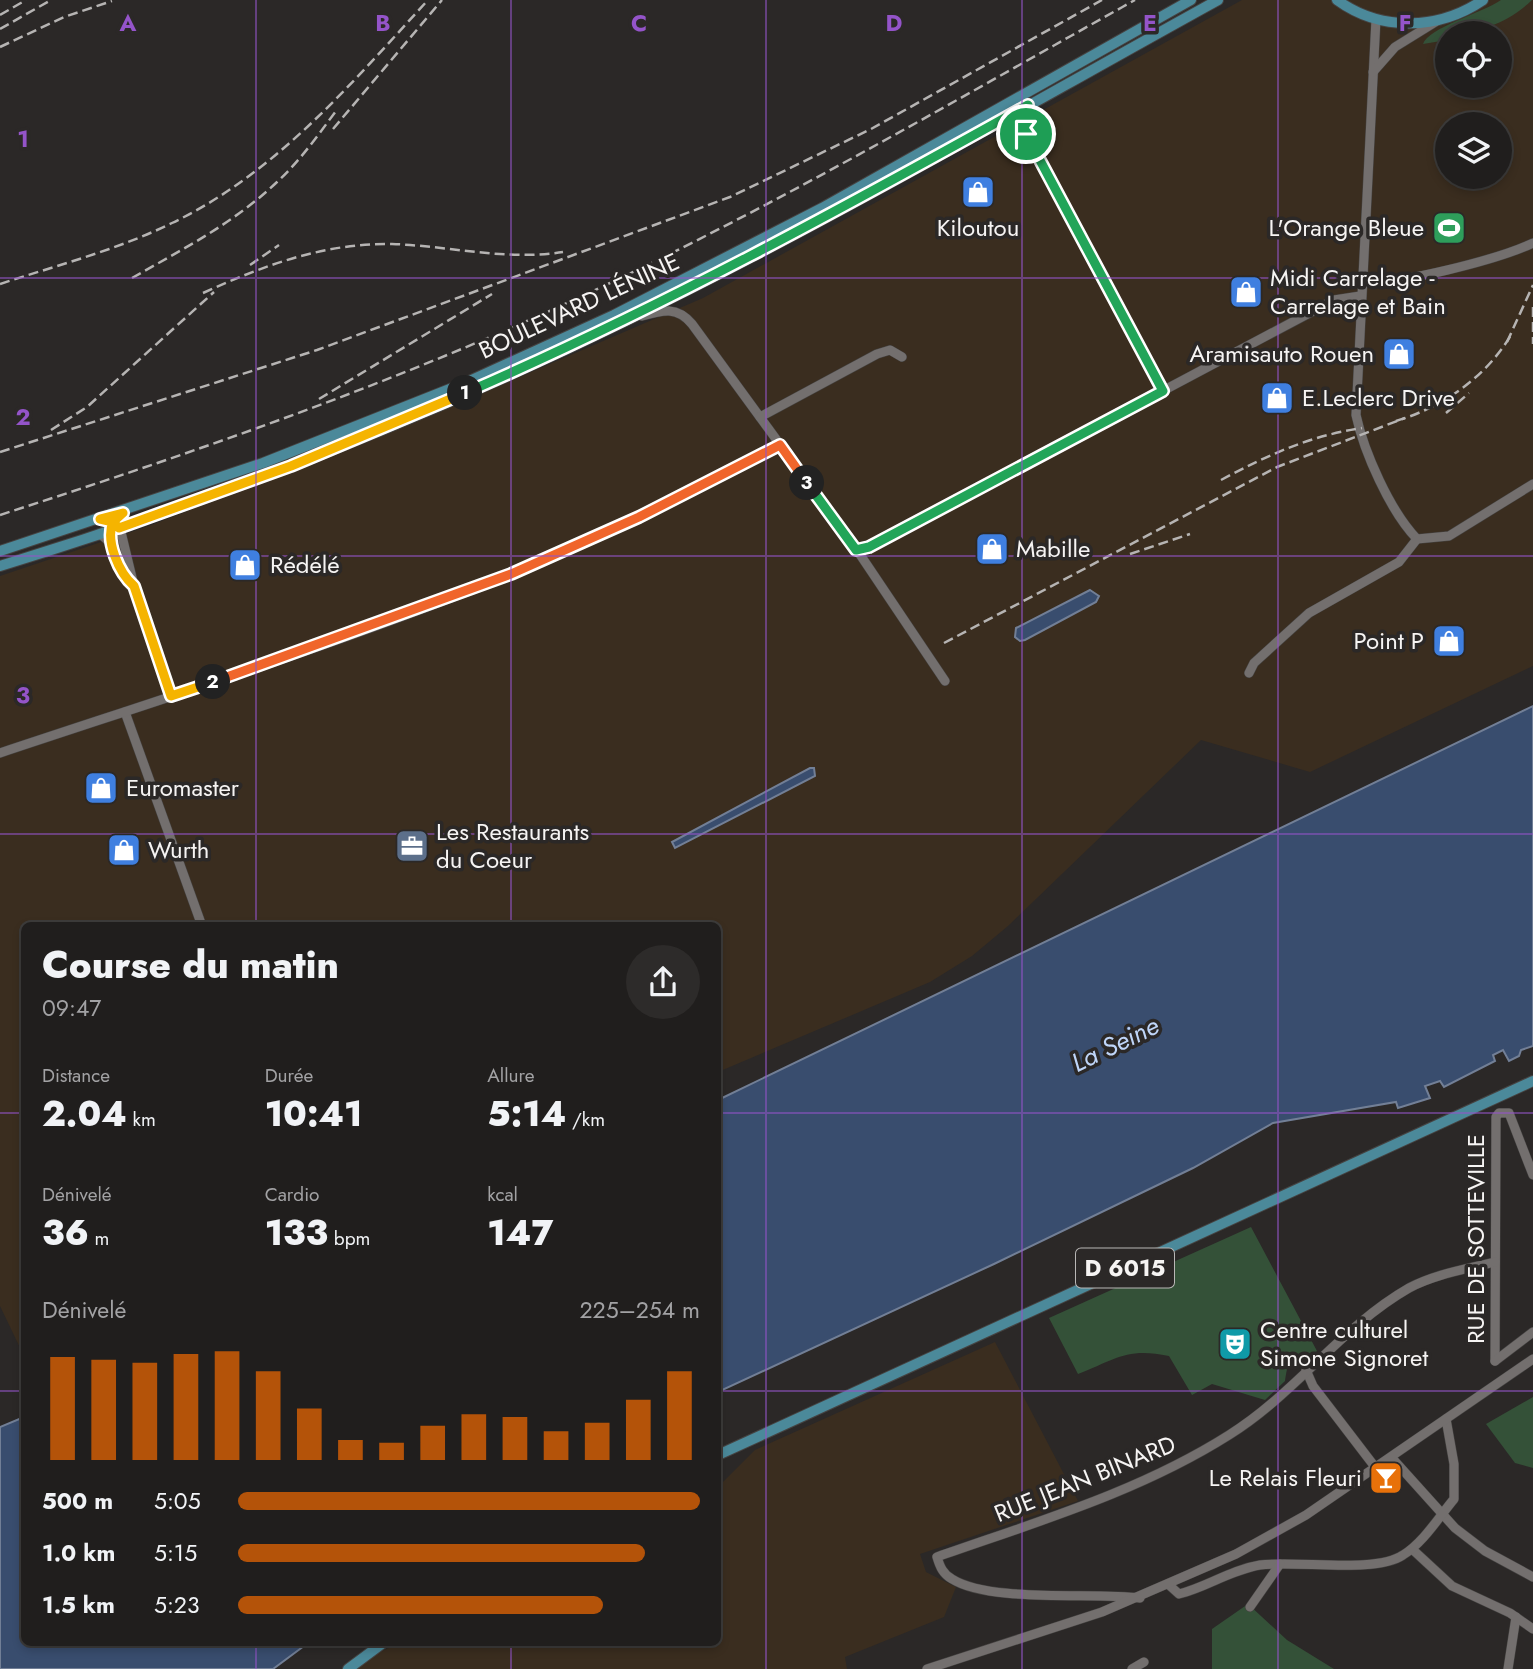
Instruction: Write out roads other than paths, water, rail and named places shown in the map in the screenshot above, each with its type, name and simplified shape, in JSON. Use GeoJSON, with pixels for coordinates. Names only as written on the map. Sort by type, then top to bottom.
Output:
{"type":"FeatureCollection","features":[{"type":"Feature","properties":{"kind":"main road","name":"BOULEVARD LÉNINE"},"geometry":{"type":"LineString","coordinates":[[0,551],[123,513],[263,463],[501,367],[697,275],[885,173],[1191,0]]}},
{"type":"Feature","properties":{"kind":"main road","name":"BOULEVARD LÉNINE"},"geometry":{"type":"LineString","coordinates":[[0,566],[113,530],[291,466],[540,361],[630,318],[881,187],[1218,0]]}},
{"type":"Feature","properties":{"kind":"main road"},"geometry":{"type":"LineString","coordinates":[[1339,1],[1376,19],[1406,24],[1440,20],[1483,0]]}},
{"type":"Feature","properties":{"kind":"main road","name":"D 6015"},"geometry":{"type":"LineString","coordinates":[[721,1454],[1533,1081]]}},
{"type":"Feature","properties":{"kind":"main road"},"geometry":{"type":"LineString","coordinates":[[348,1669],[379,1646]]}},
{"type":"Feature","properties":{"kind":"street"},"geometry":{"type":"LineString","coordinates":[[1376,19],[1355,404],[1365,449],[1402,519],[1417,539]]}},
{"type":"Feature","properties":{"kind":"street"},"geometry":{"type":"LineString","coordinates":[[1373,72],[1395,47],[1440,20]]}},
{"type":"Feature","properties":{"kind":"street"},"geometry":{"type":"LineString","coordinates":[[1028,105],[1026,134],[1163,391]]}},
{"type":"Feature","properties":{"kind":"street"},"geometry":{"type":"LineString","coordinates":[[1361,282],[1393,281],[1502,255],[1533,243]]}},
{"type":"Feature","properties":{"kind":"street"},"geometry":{"type":"LineString","coordinates":[[856,550],[869,547],[1334,300],[1360,296]]}},
{"type":"Feature","properties":{"kind":"street"},"geometry":{"type":"LineString","coordinates":[[630,318],[663,310],[673,310],[685,316],[856,550],[946,681]]}},
{"type":"Feature","properties":{"kind":"street"},"geometry":{"type":"LineString","coordinates":[[760,417],[877,354],[890,351],[902,357]]}},
{"type":"Feature","properties":{"kind":"street"},"geometry":{"type":"LineString","coordinates":[[0,753],[125,712],[498,580],[639,517],[780,445]]}},
{"type":"Feature","properties":{"kind":"street"},"geometry":{"type":"LineString","coordinates":[[1417,539],[1442,539],[1458,532],[1533,484]]}},
{"type":"Feature","properties":{"kind":"street","name":"BOULEVARD LÉNINE"},"geometry":{"type":"LineString","coordinates":[[113,530],[123,513]]}},
{"type":"Feature","properties":{"kind":"street"},"geometry":{"type":"LineString","coordinates":[[100,519],[113,530],[171,696]]}},
{"type":"Feature","properties":{"kind":"street"},"geometry":{"type":"LineString","coordinates":[[113,530],[127,579],[134,586]]}},
{"type":"Feature","properties":{"kind":"street"},"geometry":{"type":"LineString","coordinates":[[1249,673],[1254,663],[1309,612],[1399,562],[1417,539]]}},
{"type":"Feature","properties":{"kind":"street"},"geometry":{"type":"LineString","coordinates":[[125,712],[201,922]]}},
{"type":"Feature","properties":{"kind":"street","name":"RUE DE SOTTEVILLE"},"geometry":{"type":"LineString","coordinates":[[1533,1175],[1509,1113],[1504,1111],[1496,1117],[1495,1361],[1533,1332]]}},
{"type":"Feature","properties":{"kind":"street","name":"RUE JEAN BINARD"},"geometry":{"type":"LineString","coordinates":[[1140,1598],[982,1590],[951,1579],[940,1568],[936,1558],[1080,1507],[1161,1473],[1244,1426],[1306,1370],[1411,1287],[1495,1262]]}},
{"type":"Feature","properties":{"kind":"street"},"geometry":{"type":"LineString","coordinates":[[927,1669],[1140,1598],[1286,1527],[1392,1458],[1533,1359]]}},
{"type":"Feature","properties":{"kind":"street"},"geometry":{"type":"LineString","coordinates":[[1306,1370],[1313,1386],[1375,1467]]}},
{"type":"Feature","properties":{"kind":"street"},"geometry":{"type":"LineString","coordinates":[[1169,1585],[1175,1593],[1182,1594],[1242,1569],[1280,1564],[1384,1564],[1412,1549],[1455,1494],[1446,1419]]}},
{"type":"Feature","properties":{"kind":"street"},"geometry":{"type":"LineString","coordinates":[[1392,1458],[1442,1513],[1485,1551],[1533,1577]]}},
{"type":"Feature","properties":{"kind":"street"},"geometry":{"type":"LineString","coordinates":[[1412,1549],[1451,1586],[1530,1624],[1533,1629]]}},
{"type":"Feature","properties":{"kind":"street"},"geometry":{"type":"LineString","coordinates":[[1250,1607],[1280,1564]]}},
{"type":"Feature","properties":{"kind":"street"},"geometry":{"type":"LineString","coordinates":[[1507,1669],[1516,1617]]}},
{"type":"Feature","properties":{"kind":"street"},"geometry":{"type":"LineString","coordinates":[[1132,1669],[1144,1662]]}},
{"type":"Feature","properties":{"kind":"water"},"geometry":{"type":"Polygon","coordinates":[[[1090,590],[1099,596],[1096,602],[1025,640],[1020,641],[1015,637],[1016,628],[1090,590]]]}},
{"type":"Feature","properties":{"kind":"water","name":"La Seine"},"geometry":{"type":"Polygon","coordinates":[[[1533,706],[1533,1046],[1521,1050],[1519,1056],[1509,1061],[1503,1050],[1493,1055],[1495,1061],[1444,1087],[1440,1081],[1425,1086],[1430,1098],[1398,1108],[1396,1102],[1273,1123],[1193,1168],[721,1391],[721,1099],[1533,706]]]}},
{"type":"Feature","properties":{"kind":"water"},"geometry":{"type":"Polygon","coordinates":[[[814,768],[815,776],[675,848],[672,842],[814,768]]]}},
{"type":"Feature","properties":{"kind":"water"},"geometry":{"type":"Polygon","coordinates":[[[21,1418],[21,1646],[304,1646],[273,1669],[0,1669],[0,1427],[21,1418]]]}},
{"type":"Feature","properties":{"kind":"railway"},"geometry":{"type":"LineString","coordinates":[[0,15],[26,0]]}},
{"type":"Feature","properties":{"kind":"railway"},"geometry":{"type":"LineString","coordinates":[[0,29],[51,0]]}},
{"type":"Feature","properties":{"kind":"railway"},"geometry":{"type":"LineString","coordinates":[[0,284],[130,241],[210,203],[278,153],[310,124],[428,0]]}},
{"type":"Feature","properties":{"kind":"railway"},"geometry":{"type":"LineString","coordinates":[[333,129],[442,0]]}},
{"type":"Feature","properties":{"kind":"railway"},"geometry":{"type":"LineString","coordinates":[[0,452],[317,350],[730,197],[871,129],[1102,0]]}},
{"type":"Feature","properties":{"kind":"railway"},"geometry":{"type":"LineString","coordinates":[[0,515],[309,409],[460,349],[610,283],[743,217],[1135,0]]}},
{"type":"Feature","properties":{"kind":"railway"},"geometry":{"type":"LineString","coordinates":[[0,47],[64,17],[112,1]]}},
{"type":"Feature","properties":{"kind":"railway"},"geometry":{"type":"LineString","coordinates":[[132,278],[208,234],[261,197],[308,148],[336,111]]}},
{"type":"Feature","properties":{"kind":"railway"},"geometry":{"type":"LineString","coordinates":[[203,293],[272,265],[342,247],[392,244],[520,255],[563,252]]}},
{"type":"Feature","properties":{"kind":"railway"},"geometry":{"type":"LineString","coordinates":[[250,265],[279,245]]}},
{"type":"Feature","properties":{"kind":"railway"},"geometry":{"type":"LineString","coordinates":[[1507,342],[1533,285]]}},
{"type":"Feature","properties":{"kind":"railway"},"geometry":{"type":"LineString","coordinates":[[51,430],[87,407],[214,292]]}},
{"type":"Feature","properties":{"kind":"railway"},"geometry":{"type":"LineString","coordinates":[[319,399],[492,294]]}},
{"type":"Feature","properties":{"kind":"railway"},"geometry":{"type":"LineString","coordinates":[[1533,307],[1533,344]]}},
{"type":"Feature","properties":{"kind":"railway"},"geometry":{"type":"LineString","coordinates":[[1396,421],[1430,408],[1462,388],[1489,364],[1511,335]]}},
{"type":"Feature","properties":{"kind":"railway"},"geometry":{"type":"LineString","coordinates":[[1446,413],[1469,393]]}},
{"type":"Feature","properties":{"kind":"railway"},"geometry":{"type":"LineString","coordinates":[[944,643],[1277,467],[1405,418]]}},
{"type":"Feature","properties":{"kind":"railway"},"geometry":{"type":"LineString","coordinates":[[1221,480],[1289,448],[1324,436],[1362,428]]}},
{"type":"Feature","properties":{"kind":"railway"},"geometry":{"type":"LineString","coordinates":[[1130,554],[1190,534]]}},
{"type":"Feature","properties":{"kind":"place","name":"Kiloutou"},"geometry":{"type":"Point","coordinates":[978,192]}},
{"type":"Feature","properties":{"kind":"place","name":"L'Orange Bleue"},"geometry":{"type":"Point","coordinates":[1449,228]}},
{"type":"Feature","properties":{"kind":"place","name":"Midi Carrelage - Carrelage et Bain"},"geometry":{"type":"Point","coordinates":[1246,292]}},
{"type":"Feature","properties":{"kind":"place","name":"Aramisauto Rouen"},"geometry":{"type":"Point","coordinates":[1399,354]}},
{"type":"Feature","properties":{"kind":"place","name":"E.Leclerc Drive"},"geometry":{"type":"Point","coordinates":[1277,398]}},
{"type":"Feature","properties":{"kind":"place","name":"Mabille"},"geometry":{"type":"Point","coordinates":[992,549]}},
{"type":"Feature","properties":{"kind":"place","name":"Rédélé"},"geometry":{"type":"Point","coordinates":[245,565]}},
{"type":"Feature","properties":{"kind":"place","name":"Point P"},"geometry":{"type":"Point","coordinates":[1449,641]}},
{"type":"Feature","properties":{"kind":"place","name":"Euromaster"},"geometry":{"type":"Point","coordinates":[101,788]}},
{"type":"Feature","properties":{"kind":"place","name":"Les Restaurants du Coeur"},"geometry":{"type":"Point","coordinates":[412,846]}},
{"type":"Feature","properties":{"kind":"place","name":"Wurth"},"geometry":{"type":"Point","coordinates":[124,850]}},
{"type":"Feature","properties":{"kind":"place","name":"Centre culturel Simone Signoret"},"geometry":{"type":"Point","coordinates":[1235,1344]}},
{"type":"Feature","properties":{"kind":"place","name":"Le Relais Fleuri"},"geometry":{"type":"Point","coordinates":[1386,1478]}}]}
